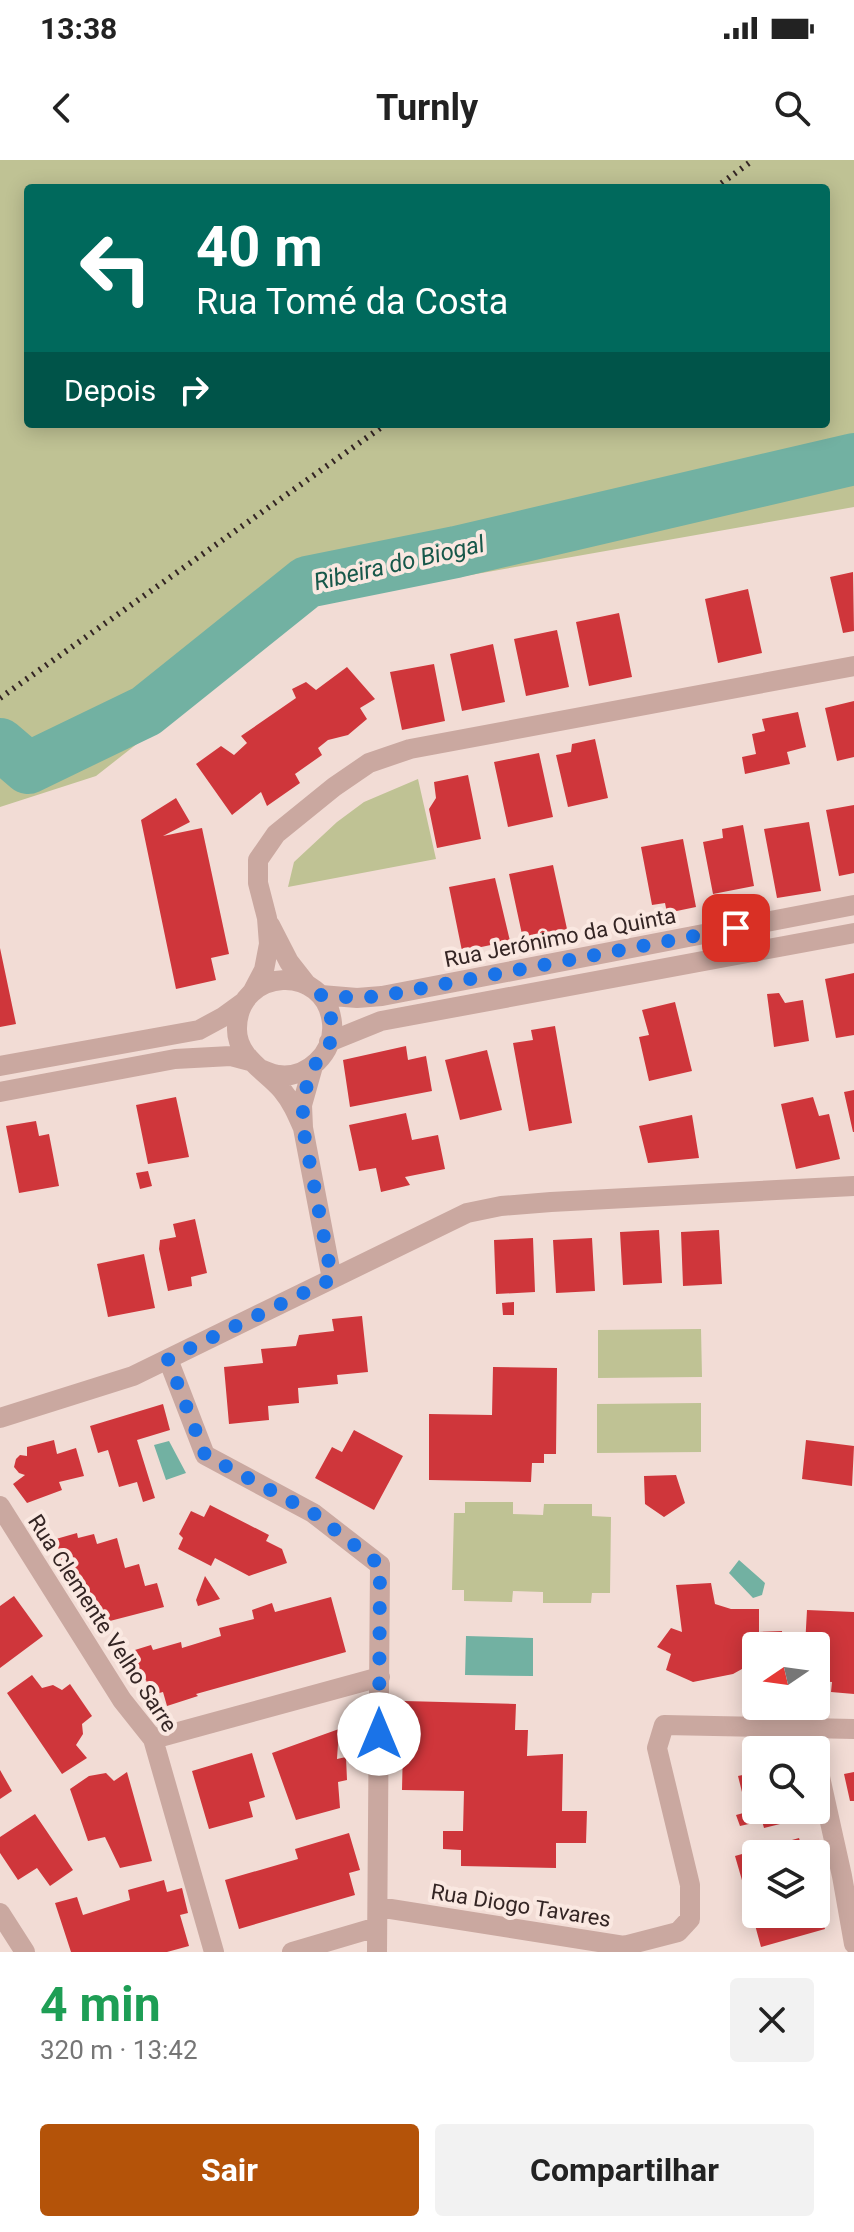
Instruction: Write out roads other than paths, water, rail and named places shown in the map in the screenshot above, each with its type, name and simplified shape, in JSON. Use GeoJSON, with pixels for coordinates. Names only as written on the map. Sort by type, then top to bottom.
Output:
{"type":"FeatureCollection","features":[{"type":"Feature","properties":{"kind":"street"},"geometry":{"type":"LineString","coordinates":[[303,1128],[292,1103],[281,1088],[255,1065],[241,1047],[236,1029],[242,1005],[264,970],[269,944],[267,918],[258,883],[258,860],[276,834],[369,763],[410,749],[854,666]]}},
{"type":"Feature","properties":{"kind":"street","name":"Rua Jerónimo da Quinta"},"geometry":{"type":"LineString","coordinates":[[0,1066],[199,1030],[223,1017],[271,981],[289,979],[314,990],[357,998],[382,996],[854,905]]}},
{"type":"Feature","properties":{"kind":"street"},"geometry":{"type":"LineString","coordinates":[[0,1092],[175,1059],[231,1056],[277,1075],[294,1075],[313,1066],[325,1053],[333,1032],[331,1013],[289,962],[267,918]]}},
{"type":"Feature","properties":{"kind":"street"},"geometry":{"type":"LineString","coordinates":[[329,1042],[381,1021],[854,933]]}},
{"type":"Feature","properties":{"kind":"street"},"geometry":{"type":"LineString","coordinates":[[313,1066],[302,1105],[303,1128],[332,1279]]}},
{"type":"Feature","properties":{"kind":"street"},"geometry":{"type":"LineString","coordinates":[[0,1418],[133,1376],[467,1213],[501,1206],[551,1202],[854,1186]]}},
{"type":"Feature","properties":{"kind":"street"},"geometry":{"type":"LineString","coordinates":[[168,1359],[205,1455],[313,1513],[380,1565],[377,1952]]}},
{"type":"Feature","properties":{"kind":"street","name":"Rua Clemente Velho Sarre"},"geometry":{"type":"LineString","coordinates":[[0,1506],[122,1700],[153,1739],[214,1952]]}},
{"type":"Feature","properties":{"kind":"street"},"geometry":{"type":"LineString","coordinates":[[153,1739],[380,1677]]}},
{"type":"Feature","properties":{"kind":"street","name":"Rua Diogo Tavares"},"geometry":{"type":"LineString","coordinates":[[378,1917],[624,1946],[678,1932],[690,1919],[690,1885],[657,1748],[664,1725],[809,1729]]}},
{"type":"Feature","properties":{"kind":"street"},"geometry":{"type":"LineString","coordinates":[[811,1736],[809,1729],[854,1729]]}},
{"type":"Feature","properties":{"kind":"street"},"geometry":{"type":"LineString","coordinates":[[830,1822],[854,1944]]}},
{"type":"Feature","properties":{"kind":"street"},"geometry":{"type":"LineString","coordinates":[[0,1913],[24,1951]]}},
{"type":"Feature","properties":{"kind":"street"},"geometry":{"type":"LineString","coordinates":[[292,1952],[378,1917]]}},
{"type":"Feature","properties":{"kind":"water"},"geometry":{"type":"Polygon","coordinates":[[[169,1441],[186,1473],[166,1480],[154,1445],[169,1441]]]}},
{"type":"Feature","properties":{"kind":"water"},"geometry":{"type":"Polygon","coordinates":[[[739,1560],[765,1583],[762,1595],[753,1598],[729,1573],[739,1560]]]}},
{"type":"Feature","properties":{"kind":"water"},"geometry":{"type":"Polygon","coordinates":[[[466,1636],[533,1638],[533,1676],[465,1675],[466,1636]]]}},
{"type":"Feature","properties":{"kind":"waterway","name":"Ribeira do Biogal"},"geometry":{"type":"LineString","coordinates":[[0,744],[28,768],[146,711],[307,582],[456,552],[854,459]]}},
{"type":"Feature","properties":{"kind":"railway"},"geometry":{"type":"LineString","coordinates":[[720,184],[753,160]]}},
{"type":"Feature","properties":{"kind":"railway"},"geometry":{"type":"LineString","coordinates":[[0,698],[380,428]]}}]}
